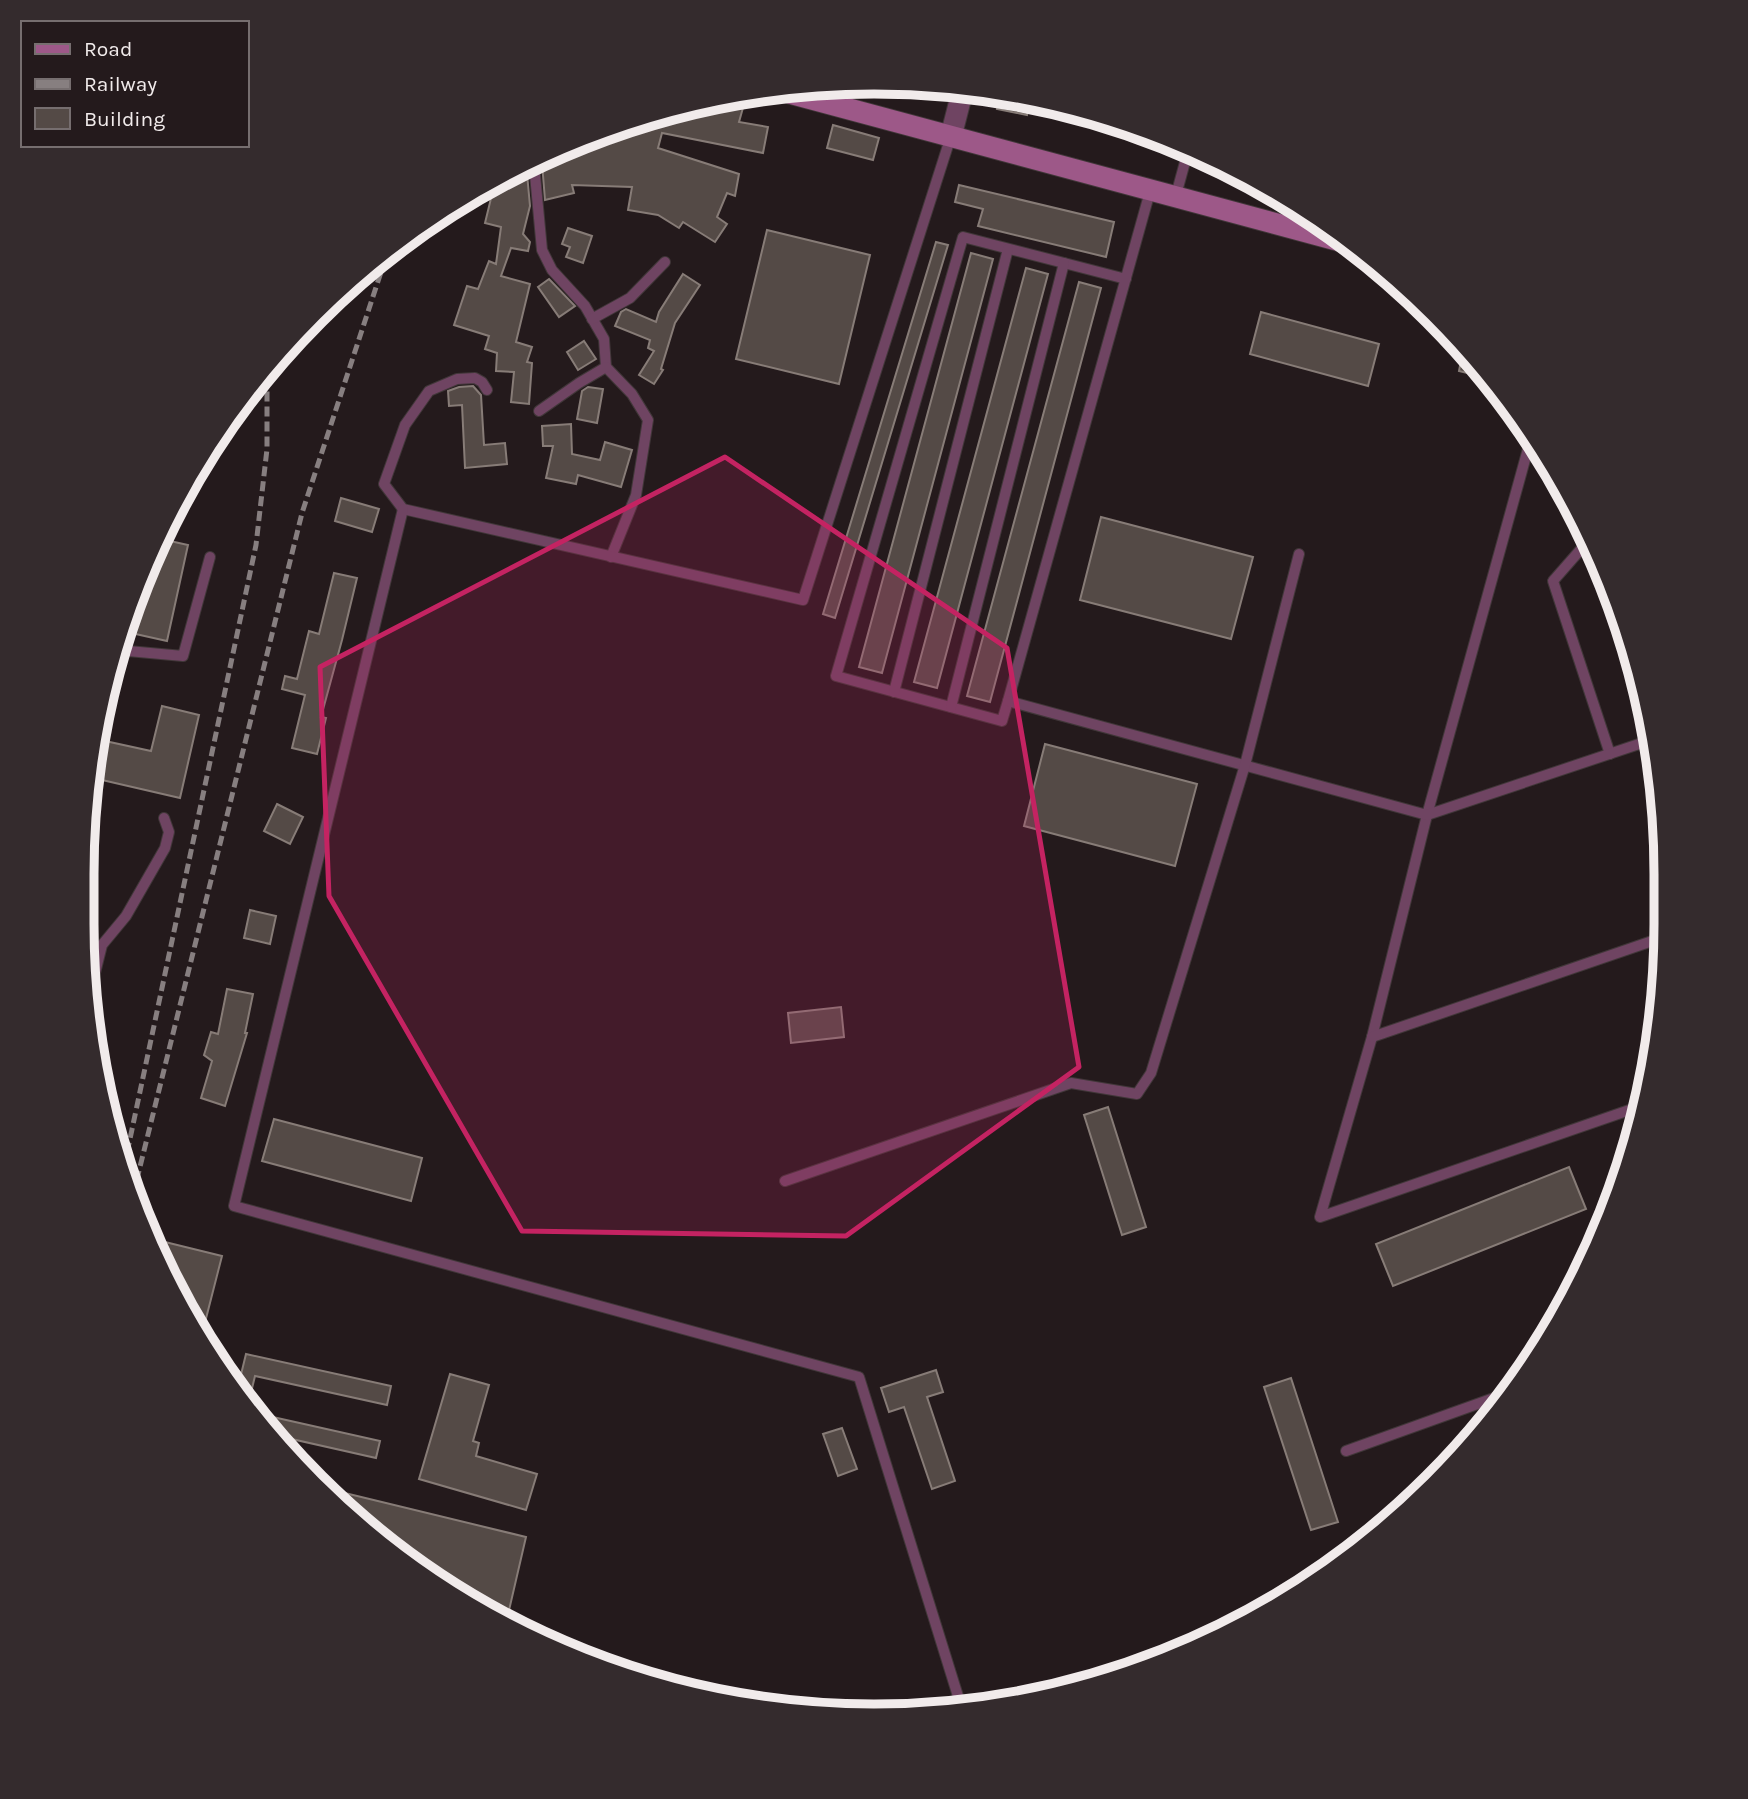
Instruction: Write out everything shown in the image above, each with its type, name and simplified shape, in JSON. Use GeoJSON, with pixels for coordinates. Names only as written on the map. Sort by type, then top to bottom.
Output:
{"type":"FeatureCollection","features":[{"type":"Feature","properties":{"kind":"main road"},"geometry":{"type":"LineString","coordinates":[[827,96],[1152,186],[1301,222]]}},
{"type":"Feature","properties":{"kind":"main road"},"geometry":{"type":"LineString","coordinates":[[809,97],[952,132]]}},
{"type":"Feature","properties":{"kind":"main road"},"geometry":{"type":"LineString","coordinates":[[1177,192],[1319,234]]}},
{"type":"Feature","properties":{"kind":"street"},"geometry":{"type":"LineString","coordinates":[[952,132],[960,99]]}},
{"type":"Feature","properties":{"kind":"lane"},"geometry":{"type":"LineString","coordinates":[[486,390],[482,382],[475,378],[457,379],[429,391],[405,425],[384,484],[403,509],[803,600],[952,132]]}},
{"type":"Feature","properties":{"kind":"lane"},"geometry":{"type":"LineString","coordinates":[[1177,192],[1186,160]]}},
{"type":"Feature","properties":{"kind":"lane"},"geometry":{"type":"LineString","coordinates":[[535,172],[542,250],[552,270],[585,306],[604,339],[606,367],[632,394],[648,420],[636,495],[611,557]]}},
{"type":"Feature","properties":{"kind":"lane"},"geometry":{"type":"LineString","coordinates":[[1126,279],[963,237],[836,676],[1002,721],[1008,701],[1126,279],[1152,186]]}},
{"type":"Feature","properties":{"kind":"lane"},"geometry":{"type":"LineString","coordinates":[[894,692],[1008,249]]}},
{"type":"Feature","properties":{"kind":"lane"},"geometry":{"type":"LineString","coordinates":[[592,319],[630,298],[665,262]]}},
{"type":"Feature","properties":{"kind":"lane"},"geometry":{"type":"LineString","coordinates":[[951,707],[1064,263]]}},
{"type":"Feature","properties":{"kind":"lane"},"geometry":{"type":"LineString","coordinates":[[539,411],[606,367]]}},
{"type":"Feature","properties":{"kind":"lane"},"geometry":{"type":"LineString","coordinates":[[1528,450],[1427,815],[1372,1037],[1321,1217],[1631,1109]]}},
{"type":"Feature","properties":{"kind":"lane"},"geometry":{"type":"LineString","coordinates":[[403,509],[234,1206],[859,1377],[959,1700]]}},
{"type":"Feature","properties":{"kind":"lane"},"geometry":{"type":"LineString","coordinates":[[1582,548],[1553,581],[1610,754]]}},
{"type":"Feature","properties":{"kind":"lane"},"geometry":{"type":"LineString","coordinates":[[785,1181],[1071,1083],[1137,1094],[1151,1073],[1245,765],[1299,554]]}},
{"type":"Feature","properties":{"kind":"lane"},"geometry":{"type":"LineString","coordinates":[[127,651],[183,656],[210,557]]}},
{"type":"Feature","properties":{"kind":"lane"},"geometry":{"type":"LineString","coordinates":[[1008,701],[1427,815],[1642,743]]}},
{"type":"Feature","properties":{"kind":"lane"},"geometry":{"type":"LineString","coordinates":[[96,970],[102,945],[126,916],[164,848],[169,832],[164,818]]}},
{"type":"Feature","properties":{"kind":"lane"},"geometry":{"type":"LineString","coordinates":[[1372,1037],[1653,941]]}},
{"type":"Feature","properties":{"kind":"lane"},"geometry":{"type":"LineString","coordinates":[[1346,1451],[1493,1398]]}},
{"type":"Feature","properties":{"kind":"highlighted area"},"geometry":{"type":"Polygon","coordinates":[[[725,457],[1007,648],[1079,1067],[846,1236],[522,1231],[329,896],[320,667],[725,457]]]}},
{"type":"Feature","properties":{"kind":"building"},"geometry":{"type":"Polygon","coordinates":[[[998,105],[1028,110],[1027,115],[997,109],[998,105]]]}},
{"type":"Feature","properties":{"kind":"building"},"geometry":{"type":"Polygon","coordinates":[[[744,106],[739,122],[768,127],[763,153],[662,133],[658,148],[739,174],[735,196],[727,193],[717,217],[727,224],[715,242],[683,222],[679,228],[658,215],[628,210],[632,187],[572,185],[574,193],[545,200],[542,169],[672,121],[744,106]]]}},
{"type":"Feature","properties":{"kind":"building"},"geometry":{"type":"Polygon","coordinates":[[[833,125],[879,138],[873,160],[827,148],[833,125]]]}},
{"type":"Feature","properties":{"kind":"building"},"geometry":{"type":"Polygon","coordinates":[[[527,176],[530,206],[523,234],[530,242],[528,251],[511,248],[501,276],[530,284],[516,342],[532,347],[527,362],[532,363],[529,404],[511,402],[514,372],[496,371],[497,353],[485,349],[489,336],[454,325],[467,286],[478,289],[489,261],[496,264],[501,227],[485,223],[492,195],[527,176]]]}},
{"type":"Feature","properties":{"kind":"building"},"geometry":{"type":"Polygon","coordinates":[[[959,185],[1114,222],[1106,257],[978,226],[983,209],[955,202],[959,185]]]}},
{"type":"Feature","properties":{"kind":"building"},"geometry":{"type":"Polygon","coordinates":[[[568,228],[592,236],[583,263],[566,257],[570,247],[562,244],[568,228]]]}},
{"type":"Feature","properties":{"kind":"building"},"geometry":{"type":"Polygon","coordinates":[[[767,230],[870,255],[839,384],[736,359],[767,230]]]}},
{"type":"Feature","properties":{"kind":"building"},"geometry":{"type":"Polygon","coordinates":[[[936,242],[948,245],[835,618],[823,614],[936,242]]]}},
{"type":"Feature","properties":{"kind":"building"},"geometry":{"type":"Polygon","coordinates":[[[971,253],[993,259],[882,673],[859,667],[971,253]]]}},
{"type":"Feature","properties":{"kind":"building"},"geometry":{"type":"Polygon","coordinates":[[[1026,268],[1048,274],[937,688],[914,682],[1026,268]]]}},
{"type":"Feature","properties":{"kind":"building"},"geometry":{"type":"Polygon","coordinates":[[[683,274],[700,285],[675,323],[661,369],[663,370],[654,384],[639,375],[654,351],[648,348],[650,340],[615,326],[621,312],[626,309],[656,322],[659,312],[683,274]]]}},
{"type":"Feature","properties":{"kind":"building"},"geometry":{"type":"Polygon","coordinates":[[[549,279],[575,306],[559,317],[538,287],[549,279]]]}},
{"type":"Feature","properties":{"kind":"building"},"geometry":{"type":"Polygon","coordinates":[[[1079,282],[1101,288],[990,702],[967,696],[1079,282]]]}},
{"type":"Feature","properties":{"kind":"building"},"geometry":{"type":"Polygon","coordinates":[[[1261,312],[1379,344],[1368,386],[1250,354],[1261,312]]]}},
{"type":"Feature","properties":{"kind":"building"},"geometry":{"type":"Polygon","coordinates":[[[584,341],[596,359],[578,370],[567,352],[584,341]]]}},
{"type":"Feature","properties":{"kind":"building"},"geometry":{"type":"Polygon","coordinates":[[[1461,361],[1472,374],[1459,371],[1461,361]]]}},
{"type":"Feature","properties":{"kind":"building"},"geometry":{"type":"Polygon","coordinates":[[[473,386],[481,395],[484,445],[505,443],[507,464],[465,468],[462,405],[449,406],[448,391],[473,386]]]}},
{"type":"Feature","properties":{"kind":"building"},"geometry":{"type":"Polygon","coordinates":[[[588,387],[603,389],[597,423],[577,419],[582,391],[588,387]]]}},
{"type":"Feature","properties":{"kind":"building"},"geometry":{"type":"Polygon","coordinates":[[[571,424],[572,454],[600,460],[605,442],[632,450],[621,487],[578,475],[576,484],[546,478],[553,446],[543,446],[542,426],[571,424]]]}},
{"type":"Feature","properties":{"kind":"building"},"geometry":{"type":"Polygon","coordinates":[[[341,498],[379,509],[372,532],[335,521],[341,498]]]}},
{"type":"Feature","properties":{"kind":"building"},"geometry":{"type":"Polygon","coordinates":[[[1101,517],[1253,557],[1231,639],[1080,600],[1101,517]]]}},
{"type":"Feature","properties":{"kind":"building"},"geometry":{"type":"Polygon","coordinates":[[[170,541],[188,545],[167,641],[133,633],[170,541]]]}},
{"type":"Feature","properties":{"kind":"building"},"geometry":{"type":"Polygon","coordinates":[[[334,573],[357,578],[321,717],[326,718],[317,754],[292,748],[305,695],[282,689],[285,676],[297,679],[309,631],[319,634],[334,573]]]}},
{"type":"Feature","properties":{"kind":"building"},"geometry":{"type":"Polygon","coordinates":[[[162,706],[199,715],[180,798],[100,780],[106,741],[151,751],[162,706]]]}},
{"type":"Feature","properties":{"kind":"building"},"geometry":{"type":"Polygon","coordinates":[[[1045,744],[1197,784],[1175,866],[1024,826],[1045,744]]]}},
{"type":"Feature","properties":{"kind":"building"},"geometry":{"type":"Polygon","coordinates":[[[277,804],[303,817],[290,844],[264,831],[277,804]]]}},
{"type":"Feature","properties":{"kind":"building"},"geometry":{"type":"Polygon","coordinates":[[[250,910],[276,916],[270,944],[244,938],[250,910]]]}},
{"type":"Feature","properties":{"kind":"building"},"geometry":{"type":"Polygon","coordinates":[[[227,989],[253,994],[247,1033],[225,1106],[201,1098],[212,1061],[204,1055],[211,1032],[218,1034],[227,989]]]}},
{"type":"Feature","properties":{"kind":"building"},"geometry":{"type":"Polygon","coordinates":[[[841,1007],[844,1037],[791,1043],[788,1013],[841,1007]]]}},
{"type":"Feature","properties":{"kind":"building"},"geometry":{"type":"Polygon","coordinates":[[[1108,1107],[1146,1227],[1122,1235],[1084,1115],[1108,1107]]]}},
{"type":"Feature","properties":{"kind":"building"},"geometry":{"type":"Polygon","coordinates":[[[274,1119],[422,1158],[411,1201],[262,1161],[274,1119]]]}},
{"type":"Feature","properties":{"kind":"building"},"geometry":{"type":"Polygon","coordinates":[[[1569,1167],[1586,1209],[1393,1286],[1376,1244],[1569,1167]]]}},
{"type":"Feature","properties":{"kind":"building"},"geometry":{"type":"Polygon","coordinates":[[[162,1241],[222,1256],[205,1324],[162,1241]]]}},
{"type":"Feature","properties":{"kind":"building"},"geometry":{"type":"Polygon","coordinates":[[[246,1354],[391,1386],[387,1405],[255,1376],[251,1393],[240,1378],[246,1354]]]}},
{"type":"Feature","properties":{"kind":"building"},"geometry":{"type":"Polygon","coordinates":[[[936,1370],[943,1392],[927,1397],[955,1481],[932,1489],[904,1407],[889,1412],[881,1388],[936,1370]]]}},
{"type":"Feature","properties":{"kind":"building"},"geometry":{"type":"Polygon","coordinates":[[[450,1374],[489,1385],[473,1441],[479,1443],[476,1456],[537,1474],[526,1510],[419,1479],[450,1374]]]}},
{"type":"Feature","properties":{"kind":"building"},"geometry":{"type":"Polygon","coordinates":[[[1291,1378],[1338,1522],[1311,1530],[1264,1387],[1291,1378]]]}},
{"type":"Feature","properties":{"kind":"building"},"geometry":{"type":"Polygon","coordinates":[[[269,1416],[380,1441],[376,1458],[287,1438],[269,1416]]]}},
{"type":"Feature","properties":{"kind":"building"},"geometry":{"type":"Polygon","coordinates":[[[842,1428],[857,1469],[838,1476],[823,1434],[842,1428]]]}},
{"type":"Feature","properties":{"kind":"building"},"geometry":{"type":"Polygon","coordinates":[[[340,1492],[526,1537],[508,1613],[441,1573],[399,1543],[340,1492]]]}},
{"type":"Feature","properties":{"kind":"railway"},"geometry":{"type":"LineString","coordinates":[[137,1179],[302,513],[383,269]]}},
{"type":"Feature","properties":{"kind":"railway"},"geometry":{"type":"LineString","coordinates":[[128,1149],[256,545],[267,449],[267,386]]}}]}
